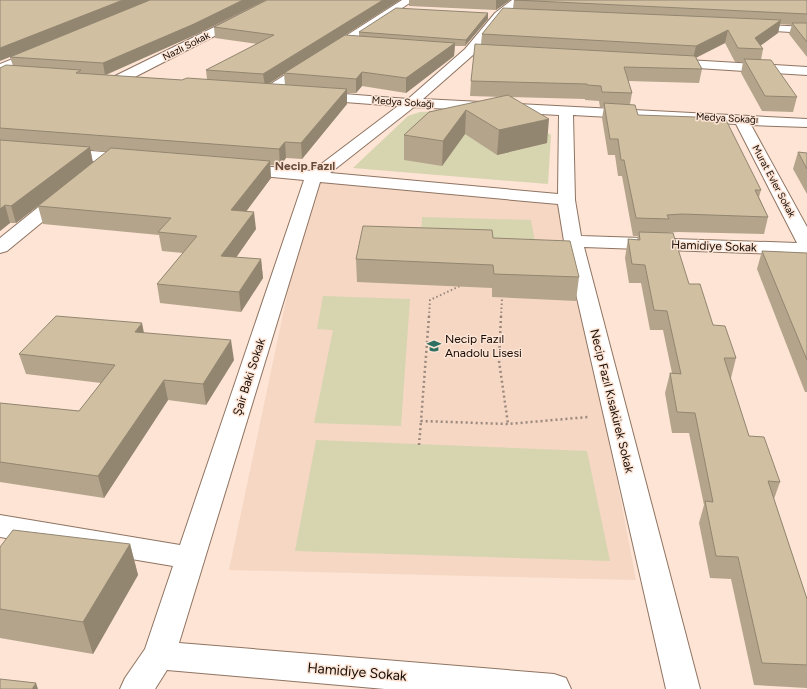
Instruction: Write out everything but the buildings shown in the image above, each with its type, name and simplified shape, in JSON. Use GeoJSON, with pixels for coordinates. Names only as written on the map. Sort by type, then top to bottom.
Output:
{"type":"FeatureCollection","features":[{"type":"Feature","properties":{"kind":"street","name":"Nazlı Sokak"},"geometry":{"type":"LineString","coordinates":[[116,81],[277,0]]}},
{"type":"Feature","properties":{"kind":"street"},"geometry":{"type":"LineString","coordinates":[[268,92],[409,0]]}},
{"type":"Feature","properties":{"kind":"street","name":"Şair Baki Sokak"},"geometry":{"type":"LineString","coordinates":[[137,689],[159,656],[311,182],[317,175],[411,103],[469,52],[499,15],[519,0]]}},
{"type":"Feature","properties":{"kind":"street"},"geometry":{"type":"LineString","coordinates":[[393,10],[416,11]]}},
{"type":"Feature","properties":{"kind":"street"},"geometry":{"type":"LineString","coordinates":[[484,14],[514,16]]}},
{"type":"Feature","properties":{"kind":"street"},"geometry":{"type":"LineString","coordinates":[[736,27],[807,30]]}},
{"type":"Feature","properties":{"kind":"street"},"geometry":{"type":"LineString","coordinates":[[341,43],[364,44]]}},
{"type":"Feature","properties":{"kind":"street"},"geometry":{"type":"LineString","coordinates":[[0,68],[50,47]]}},
{"type":"Feature","properties":{"kind":"street"},"geometry":{"type":"LineString","coordinates":[[454,51],[485,53]]}},
{"type":"Feature","properties":{"kind":"street"},"geometry":{"type":"LineString","coordinates":[[658,63],[807,71]]}},
{"type":"Feature","properties":{"kind":"street"},"geometry":{"type":"LineString","coordinates":[[0,73],[16,74]]}},
{"type":"Feature","properties":{"kind":"street"},"geometry":{"type":"LineString","coordinates":[[101,80],[140,83]]}},
{"type":"Feature","properties":{"kind":"street"},"geometry":{"type":"LineString","coordinates":[[252,91],[292,94]]}},
{"type":"Feature","properties":{"kind":"street","name":"Medya Sokağı"},"geometry":{"type":"LineString","coordinates":[[308,95],[411,103],[807,122]]}},
{"type":"Feature","properties":{"kind":"street","name":"Necip Fazıl Kısakürek Sokak"},"geometry":{"type":"LineString","coordinates":[[566,110],[566,200],[573,241],[683,689]]}},
{"type":"Feature","properties":{"kind":"street","name":"Murat Evler Sokak"},"geometry":{"type":"LineString","coordinates":[[741,119],[807,244]]}},
{"type":"Feature","properties":{"kind":"street"},"geometry":{"type":"LineString","coordinates":[[0,149],[143,160]]}},
{"type":"Feature","properties":{"kind":"street"},"geometry":{"type":"LineString","coordinates":[[93,173],[111,158]]}},
{"type":"Feature","properties":{"kind":"street"},"geometry":{"type":"LineString","coordinates":[[222,167],[566,200]]}},
{"type":"Feature","properties":{"kind":"street"},"geometry":{"type":"LineString","coordinates":[[0,246],[74,187]]}},
{"type":"Feature","properties":{"kind":"street","name":"Hamidiye Sokak"},"geometry":{"type":"LineString","coordinates":[[573,241],[807,249]]}},
{"type":"Feature","properties":{"kind":"street"},"geometry":{"type":"LineString","coordinates":[[0,526],[190,558]]}},
{"type":"Feature","properties":{"kind":"street","name":"Hamidiye Sokak"},"geometry":{"type":"LineString","coordinates":[[159,656],[554,689]]}},
{"type":"Feature","properties":{"kind":"path"},"geometry":{"type":"LineString","coordinates":[[419,445],[430,300],[460,286]]}},
{"type":"Feature","properties":{"kind":"path"},"geometry":{"type":"LineString","coordinates":[[502,298],[499,361],[508,424]]}},
{"type":"Feature","properties":{"kind":"path"},"geometry":{"type":"LineString","coordinates":[[421,421],[508,424],[605,415],[616,417]]}},
{"type":"Feature","properties":{"kind":"shaded area"},"geometry":{"type":"Polygon","coordinates":[[[445,111],[532,123],[551,135],[548,184],[353,168],[408,116],[420,112],[445,111]]]}},
{"type":"Feature","properties":{"kind":"shaded area","name":"Necip Fazıl Anadolu Lisesi"},"geometry":{"type":"Polygon","coordinates":[[[317,175],[566,200],[576,264],[636,580],[229,570],[311,182],[317,175]]]}},
{"type":"Feature","properties":{"kind":"shaded area"},"geometry":{"type":"Polygon","coordinates":[[[422,217],[531,220],[536,247],[421,244],[422,217]]]}},
{"type":"Feature","properties":{"kind":"shaded area"},"geometry":{"type":"Polygon","coordinates":[[[323,296],[410,299],[401,426],[314,423],[333,330],[317,329],[323,296]]]}},
{"type":"Feature","properties":{"kind":"shaded area"},"geometry":{"type":"Polygon","coordinates":[[[316,440],[587,451],[610,561],[295,551],[316,440]]]}},
{"type":"Feature","properties":{"kind":"place","name":"Necip Fazıl Anadolu Lisesi"},"geometry":{"type":"Point","coordinates":[434,346]}},
{"type":"Feature","properties":{"kind":"district","name":"Necip Fazıl"},"geometry":{"type":"Point","coordinates":[305,166]}}]}
